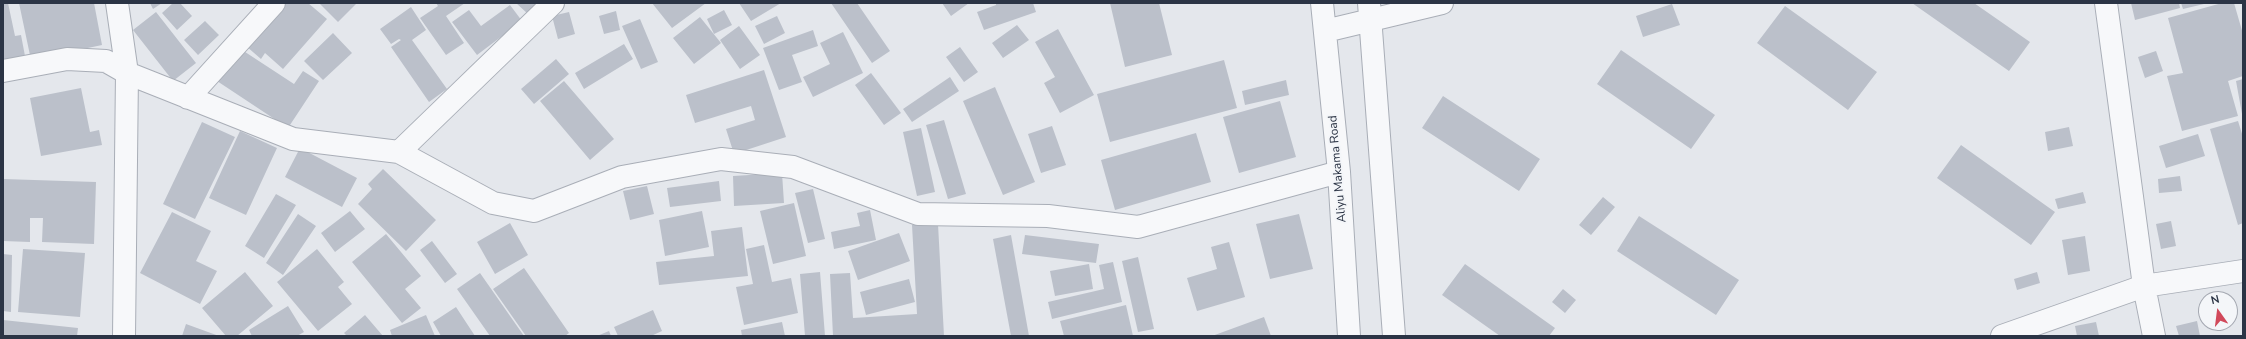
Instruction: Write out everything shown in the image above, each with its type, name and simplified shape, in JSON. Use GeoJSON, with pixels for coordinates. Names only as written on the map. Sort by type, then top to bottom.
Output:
{"type":"FeatureCollection","features":[{"type":"Feature","properties":{"kind":"street"},"geometry":{"type":"LineString","coordinates":[[117,3],[127,73],[124,336]]}},
{"type":"Feature","properties":{"kind":"street"},"geometry":{"type":"LineString","coordinates":[[188,98],[274,3]]}},
{"type":"Feature","properties":{"kind":"street"},"geometry":{"type":"LineString","coordinates":[[399,152],[553,3]]}},
{"type":"Feature","properties":{"kind":"street","name":"Aliyu Makama Road"},"geometry":{"type":"LineString","coordinates":[[1322,3],[1339,172],[1349,336]]}},
{"type":"Feature","properties":{"kind":"street"},"geometry":{"type":"LineString","coordinates":[[1325,31],[1370,12],[1442,3]]}},
{"type":"Feature","properties":{"kind":"street"},"geometry":{"type":"LineString","coordinates":[[2106,3],[2144,286],[2154,336]]}},
{"type":"Feature","properties":{"kind":"street"},"geometry":{"type":"LineString","coordinates":[[1370,12],[1394,336]]}},
{"type":"Feature","properties":{"kind":"street"},"geometry":{"type":"LineString","coordinates":[[3,71],[67,59],[106,61],[127,73],[294,139],[399,152],[493,204],[534,211],[622,177],[721,159],[793,168],[918,214],[1048,216],[1138,227],[1339,172]]}},
{"type":"Feature","properties":{"kind":"street"},"geometry":{"type":"LineString","coordinates":[[2002,336],[2144,286],[2243,271]]}},
{"type":"Feature","properties":{"kind":"building"},"geometry":{"type":"Polygon","coordinates":[[[3,3],[8,3],[15,36],[21,35],[25,56],[3,60],[3,3]]]}},
{"type":"Feature","properties":{"kind":"building"},"geometry":{"type":"Polygon","coordinates":[[[19,3],[94,3],[102,45],[31,60],[19,3]]]}},
{"type":"Feature","properties":{"kind":"building"},"geometry":{"type":"Polygon","coordinates":[[[150,3],[162,3],[153,9],[150,3]]]}},
{"type":"Feature","properties":{"kind":"building"},"geometry":{"type":"Polygon","coordinates":[[[173,3],[180,3],[192,16],[177,30],[162,13],[173,3]]]}},
{"type":"Feature","properties":{"kind":"building"},"geometry":{"type":"Polygon","coordinates":[[[283,3],[308,3],[327,19],[283,69],[265,53],[261,59],[246,46],[283,3]]]}},
{"type":"Feature","properties":{"kind":"building"},"geometry":{"type":"Polygon","coordinates":[[[319,3],[357,3],[338,22],[319,3]]]}},
{"type":"Feature","properties":{"kind":"building"},"geometry":{"type":"Polygon","coordinates":[[[436,3],[465,3],[446,16],[464,43],[446,55],[420,18],[438,6],[436,3]]]}},
{"type":"Feature","properties":{"kind":"building"},"geometry":{"type":"Polygon","coordinates":[[[516,3],[539,3],[528,14],[516,3]]]}},
{"type":"Feature","properties":{"kind":"building"},"geometry":{"type":"Polygon","coordinates":[[[652,3],[706,3],[672,28],[652,3]]]}},
{"type":"Feature","properties":{"kind":"building"},"geometry":{"type":"Polygon","coordinates":[[[739,3],[781,3],[751,21],[739,3]]]}},
{"type":"Feature","properties":{"kind":"building"},"geometry":{"type":"Polygon","coordinates":[[[831,3],[857,3],[890,51],[872,63],[831,3]]]}},
{"type":"Feature","properties":{"kind":"building"},"geometry":{"type":"Polygon","coordinates":[[[942,3],[969,3],[951,16],[942,3]]]}},
{"type":"Feature","properties":{"kind":"building"},"geometry":{"type":"Polygon","coordinates":[[[996,3],[1033,3],[1036,12],[984,30],[977,12],[996,5],[996,3]]]}},
{"type":"Feature","properties":{"kind":"building"},"geometry":{"type":"Polygon","coordinates":[[[1110,3],[1159,3],[1172,55],[1125,67],[1110,3]]]}},
{"type":"Feature","properties":{"kind":"building"},"geometry":{"type":"Polygon","coordinates":[[[1912,3],[1974,3],[2030,42],[2009,71],[1912,3]]]}},
{"type":"Feature","properties":{"kind":"building"},"geometry":{"type":"Polygon","coordinates":[[[2131,3],[2179,3],[2180,8],[2135,20],[2131,3]]]}},
{"type":"Feature","properties":{"kind":"building"},"geometry":{"type":"Polygon","coordinates":[[[2181,3],[2204,3],[2204,4],[2183,9],[2181,3]]]}},
{"type":"Feature","properties":{"kind":"building"},"geometry":{"type":"Polygon","coordinates":[[[2222,3],[2234,3],[2243,34],[2243,76],[2228,81],[2238,116],[2182,131],[2167,76],[2183,73],[2168,18],[2222,3]]]}},
{"type":"Feature","properties":{"kind":"building"},"geometry":{"type":"Polygon","coordinates":[[[1672,4],[1680,25],[1643,37],[1636,16],[1672,4]]]}},
{"type":"Feature","properties":{"kind":"building"},"geometry":{"type":"Polygon","coordinates":[[[510,5],[522,21],[477,55],[452,22],[469,10],[481,26],[510,5]]]}},
{"type":"Feature","properties":{"kind":"building"},"geometry":{"type":"Polygon","coordinates":[[[1785,6],[1877,72],[1848,110],[1757,43],[1785,6]]]}},
{"type":"Feature","properties":{"kind":"building"},"geometry":{"type":"Polygon","coordinates":[[[411,7],[426,30],[412,40],[447,89],[429,102],[391,47],[401,40],[399,39],[391,44],[380,29],[411,7]]]}},
{"type":"Feature","properties":{"kind":"building"},"geometry":{"type":"Polygon","coordinates":[[[724,10],[732,25],[714,34],[707,19],[724,10]]]}},
{"type":"Feature","properties":{"kind":"building"},"geometry":{"type":"Polygon","coordinates":[[[616,11],[620,30],[604,34],[599,16],[616,11]]]}},
{"type":"Feature","properties":{"kind":"building"},"geometry":{"type":"Polygon","coordinates":[[[156,12],[196,63],[173,81],[133,30],[156,12]]]}},
{"type":"Feature","properties":{"kind":"building"},"geometry":{"type":"Polygon","coordinates":[[[569,12],[575,34],[558,39],[552,16],[569,12]]]}},
{"type":"Feature","properties":{"kind":"building"},"geometry":{"type":"Polygon","coordinates":[[[777,16],[785,33],[764,44],[755,26],[777,16]]]}},
{"type":"Feature","properties":{"kind":"building"},"geometry":{"type":"Polygon","coordinates":[[[700,17],[721,43],[694,64],[673,38],[700,17]]]}},
{"type":"Feature","properties":{"kind":"building"},"geometry":{"type":"Polygon","coordinates":[[[640,19],[658,62],[641,69],[622,26],[640,19]]]}},
{"type":"Feature","properties":{"kind":"building"},"geometry":{"type":"Polygon","coordinates":[[[205,21],[219,35],[198,55],[184,40],[205,21]]]}},
{"type":"Feature","properties":{"kind":"building"},"geometry":{"type":"Polygon","coordinates":[[[1017,25],[1029,40],[1003,58],[992,43],[1017,25]]]}},
{"type":"Feature","properties":{"kind":"building"},"geometry":{"type":"Polygon","coordinates":[[[739,26],[760,55],[740,69],[720,40],[739,26]]]}},
{"type":"Feature","properties":{"kind":"building"},"geometry":{"type":"Polygon","coordinates":[[[1058,29],[1094,95],[1060,113],[1044,83],[1055,77],[1035,42],[1058,29]]]}},
{"type":"Feature","properties":{"kind":"building"},"geometry":{"type":"Polygon","coordinates":[[[813,30],[818,46],[792,55],[802,82],[779,90],[763,48],[813,30]]]}},
{"type":"Feature","properties":{"kind":"building"},"geometry":{"type":"Polygon","coordinates":[[[843,32],[863,73],[813,97],[803,77],[830,64],[820,43],[843,32]]]}},
{"type":"Feature","properties":{"kind":"building"},"geometry":{"type":"Polygon","coordinates":[[[333,33],[352,53],[323,80],[304,61],[333,33]]]}},
{"type":"Feature","properties":{"kind":"building"},"geometry":{"type":"Polygon","coordinates":[[[624,44],[633,59],[584,89],[575,73],[624,44]]]}},
{"type":"Feature","properties":{"kind":"building"},"geometry":{"type":"Polygon","coordinates":[[[960,47],[978,72],[964,82],[946,57],[960,47]]]}},
{"type":"Feature","properties":{"kind":"building"},"geometry":{"type":"Polygon","coordinates":[[[239,48],[294,84],[303,71],[319,81],[288,128],[217,81],[239,48]]]}},
{"type":"Feature","properties":{"kind":"building"},"geometry":{"type":"Polygon","coordinates":[[[1621,50],[1715,115],[1691,149],[1597,84],[1621,50]]]}},
{"type":"Feature","properties":{"kind":"building"},"geometry":{"type":"Polygon","coordinates":[[[2156,51],[2163,71],[2145,78],[2138,57],[2156,51]]]}},
{"type":"Feature","properties":{"kind":"building"},"geometry":{"type":"Polygon","coordinates":[[[556,59],[569,74],[534,104],[521,89],[556,59]]]}},
{"type":"Feature","properties":{"kind":"building"},"geometry":{"type":"Polygon","coordinates":[[[1224,60],[1237,108],[1110,142],[1097,94],[1224,60]]]}},
{"type":"Feature","properties":{"kind":"building"},"geometry":{"type":"Polygon","coordinates":[[[764,70],[786,137],[734,154],[726,129],[755,120],[751,106],[695,123],[686,95],[764,70]]]}},
{"type":"Feature","properties":{"kind":"building"},"geometry":{"type":"Polygon","coordinates":[[[871,73],[901,113],[884,125],[855,85],[871,73]]]}},
{"type":"Feature","properties":{"kind":"building"},"geometry":{"type":"Polygon","coordinates":[[[950,77],[959,91],[912,122],[903,109],[950,77]]]}},
{"type":"Feature","properties":{"kind":"building"},"geometry":{"type":"Polygon","coordinates":[[[2243,79],[2243,113],[2242,114],[2236,81],[2243,79]]]}},
{"type":"Feature","properties":{"kind":"building"},"geometry":{"type":"Polygon","coordinates":[[[1286,80],[1289,95],[1245,105],[1242,91],[1286,80]]]}},
{"type":"Feature","properties":{"kind":"building"},"geometry":{"type":"Polygon","coordinates":[[[564,81],[614,139],[590,160],[540,101],[564,81]]]}},
{"type":"Feature","properties":{"kind":"building"},"geometry":{"type":"Polygon","coordinates":[[[995,87],[1035,182],[1003,195],[963,101],[995,87]]]}},
{"type":"Feature","properties":{"kind":"building"},"geometry":{"type":"Polygon","coordinates":[[[81,88],[90,132],[99,130],[102,145],[41,156],[30,98],[81,88]]]}},
{"type":"Feature","properties":{"kind":"building"},"geometry":{"type":"Polygon","coordinates":[[[1443,96],[1540,159],[1519,191],[1422,128],[1443,96]]]}},
{"type":"Feature","properties":{"kind":"building"},"geometry":{"type":"Polygon","coordinates":[[[1280,101],[1296,157],[1239,173],[1223,117],[1280,101]]]}},
{"type":"Feature","properties":{"kind":"building"},"geometry":{"type":"Polygon","coordinates":[[[944,120],[966,194],[948,199],[926,125],[944,120]]]}},
{"type":"Feature","properties":{"kind":"building"},"geometry":{"type":"Polygon","coordinates":[[[2238,121],[2243,137],[2243,223],[2238,225],[2210,129],[2238,121]]]}},
{"type":"Feature","properties":{"kind":"building"},"geometry":{"type":"Polygon","coordinates":[[[202,122],[235,137],[195,219],[163,204],[202,122]]]}},
{"type":"Feature","properties":{"kind":"building"},"geometry":{"type":"Polygon","coordinates":[[[1052,126],[1066,165],[1041,173],[1028,134],[1052,126]]]}},
{"type":"Feature","properties":{"kind":"building"},"geometry":{"type":"Polygon","coordinates":[[[2069,127],[2073,146],[2048,151],[2045,132],[2069,127]]]}},
{"type":"Feature","properties":{"kind":"building"},"geometry":{"type":"Polygon","coordinates":[[[921,128],[935,192],[917,196],[903,132],[921,128]]]}},
{"type":"Feature","properties":{"kind":"building"},"geometry":{"type":"Polygon","coordinates":[[[240,131],[277,148],[246,215],[209,198],[240,131]]]}},
{"type":"Feature","properties":{"kind":"building"},"geometry":{"type":"Polygon","coordinates":[[[1196,133],[1211,182],[1115,210],[1101,160],[1196,133]]]}},
{"type":"Feature","properties":{"kind":"building"},"geometry":{"type":"Polygon","coordinates":[[[2198,134],[2205,156],[2166,168],[2159,146],[2198,134]]]}},
{"type":"Feature","properties":{"kind":"building"},"geometry":{"type":"Polygon","coordinates":[[[1961,145],[2055,212],[2031,245],[1937,178],[1961,145]]]}},
{"type":"Feature","properties":{"kind":"building"},"geometry":{"type":"Polygon","coordinates":[[[300,148],[357,178],[342,207],[285,177],[300,148]]]}},
{"type":"Feature","properties":{"kind":"building"},"geometry":{"type":"Polygon","coordinates":[[[383,169],[436,220],[406,251],[358,204],[372,189],[368,184],[383,169]]]}},
{"type":"Feature","properties":{"kind":"building"},"geometry":{"type":"Polygon","coordinates":[[[782,173],[784,203],[734,206],[733,176],[782,173]]]}},
{"type":"Feature","properties":{"kind":"building"},"geometry":{"type":"Polygon","coordinates":[[[2180,176],[2182,191],[2159,193],[2158,179],[2180,176]]]}},
{"type":"Feature","properties":{"kind":"building"},"geometry":{"type":"Polygon","coordinates":[[[3,179],[96,182],[94,244],[42,242],[43,218],[30,218],[30,242],[3,241],[3,179]]]}},
{"type":"Feature","properties":{"kind":"building"},"geometry":{"type":"Polygon","coordinates":[[[719,181],[721,201],[670,207],[667,188],[719,181]]]}},
{"type":"Feature","properties":{"kind":"building"},"geometry":{"type":"Polygon","coordinates":[[[647,186],[654,214],[630,220],[623,191],[647,186]]]}},
{"type":"Feature","properties":{"kind":"building"},"geometry":{"type":"Polygon","coordinates":[[[813,189],[825,239],[808,243],[795,193],[813,189]]]}},
{"type":"Feature","properties":{"kind":"building"},"geometry":{"type":"Polygon","coordinates":[[[2083,192],[2086,203],[2058,209],[2055,199],[2083,192]]]}},
{"type":"Feature","properties":{"kind":"building"},"geometry":{"type":"Polygon","coordinates":[[[276,194],[296,205],[264,258],[245,246],[276,194]]]}},
{"type":"Feature","properties":{"kind":"building"},"geometry":{"type":"Polygon","coordinates":[[[1603,197],[1615,207],[1591,235],[1579,225],[1603,197]]]}},
{"type":"Feature","properties":{"kind":"building"},"geometry":{"type":"Polygon","coordinates":[[[794,203],[806,256],[773,264],[760,211],[794,203]]]}},
{"type":"Feature","properties":{"kind":"building"},"geometry":{"type":"Polygon","coordinates":[[[870,210],[876,240],[834,249],[831,232],[860,226],[857,213],[870,210]]]}},
{"type":"Feature","properties":{"kind":"building"},"geometry":{"type":"Polygon","coordinates":[[[350,211],[365,229],[335,252],[321,233],[350,211]]]}},
{"type":"Feature","properties":{"kind":"building"},"geometry":{"type":"Polygon","coordinates":[[[702,211],[709,247],[665,256],[659,220],[702,211]]]}},
{"type":"Feature","properties":{"kind":"building"},"geometry":{"type":"Polygon","coordinates":[[[172,212],[211,231],[196,261],[217,271],[200,304],[140,273],[172,212]]]}},
{"type":"Feature","properties":{"kind":"building"},"geometry":{"type":"Polygon","coordinates":[[[298,214],[316,226],[283,275],[266,263],[298,214]]]}},
{"type":"Feature","properties":{"kind":"building"},"geometry":{"type":"Polygon","coordinates":[[[1299,214],[1313,269],[1270,279],[1256,224],[1299,214]]]}},
{"type":"Feature","properties":{"kind":"building"},"geometry":{"type":"Polygon","coordinates":[[[1639,216],[1739,280],[1716,315],[1617,251],[1639,216]]]}},
{"type":"Feature","properties":{"kind":"building"},"geometry":{"type":"Polygon","coordinates":[[[2171,221],[2176,246],[2161,249],[2156,224],[2171,221]]]}},
{"type":"Feature","properties":{"kind":"building"},"geometry":{"type":"Polygon","coordinates":[[[510,223],[528,255],[495,274],[477,242],[510,223]]]}},
{"type":"Feature","properties":{"kind":"building"},"geometry":{"type":"Polygon","coordinates":[[[938,224],[944,336],[833,336],[830,274],[850,273],[853,318],[917,314],[912,225],[938,224]]]}},
{"type":"Feature","properties":{"kind":"building"},"geometry":{"type":"Polygon","coordinates":[[[742,227],[748,276],[659,285],[656,262],[714,256],[711,231],[742,227]]]}},
{"type":"Feature","properties":{"kind":"building"},"geometry":{"type":"Polygon","coordinates":[[[899,233],[910,261],[858,280],[848,251],[899,233]]]}},
{"type":"Feature","properties":{"kind":"building"},"geometry":{"type":"Polygon","coordinates":[[[386,234],[421,276],[405,289],[421,308],[402,323],[352,262],[386,234]]]}},
{"type":"Feature","properties":{"kind":"building"},"geometry":{"type":"Polygon","coordinates":[[[1011,235],[1029,336],[1011,336],[993,239],[1011,235]]]}},
{"type":"Feature","properties":{"kind":"building"},"geometry":{"type":"Polygon","coordinates":[[[1025,235],[1099,244],[1096,263],[1022,254],[1025,235]]]}},
{"type":"Feature","properties":{"kind":"building"},"geometry":{"type":"Polygon","coordinates":[[[2085,236],[2090,271],[2068,275],[2062,240],[2085,236]]]}},
{"type":"Feature","properties":{"kind":"building"},"geometry":{"type":"Polygon","coordinates":[[[432,241],[457,274],[445,283],[420,250],[432,241]]]}},
{"type":"Feature","properties":{"kind":"building"},"geometry":{"type":"Polygon","coordinates":[[[1229,242],[1245,297],[1197,311],[1187,278],[1217,269],[1211,247],[1229,242]]]}},
{"type":"Feature","properties":{"kind":"building"},"geometry":{"type":"Polygon","coordinates":[[[764,245],[772,282],[791,278],[798,313],[744,325],[736,287],[753,284],[746,249],[764,245]]]}},
{"type":"Feature","properties":{"kind":"building"},"geometry":{"type":"Polygon","coordinates":[[[23,249],[85,253],[80,317],[18,312],[23,249]]]}},
{"type":"Feature","properties":{"kind":"building"},"geometry":{"type":"Polygon","coordinates":[[[317,249],[344,282],[338,287],[352,304],[318,331],[277,282],[317,249]]]}},
{"type":"Feature","properties":{"kind":"building"},"geometry":{"type":"Polygon","coordinates":[[[3,254],[12,255],[11,312],[3,311],[3,254]]]}},
{"type":"Feature","properties":{"kind":"building"},"geometry":{"type":"Polygon","coordinates":[[[1138,257],[1154,329],[1138,332],[1122,261],[1138,257]]]}},
{"type":"Feature","properties":{"kind":"building"},"geometry":{"type":"Polygon","coordinates":[[[1113,262],[1122,302],[1052,319],[1048,302],[1104,289],[1099,265],[1113,262]]]}},
{"type":"Feature","properties":{"kind":"building"},"geometry":{"type":"Polygon","coordinates":[[[1089,264],[1093,289],[1055,296],[1050,271],[1089,264]]]}},
{"type":"Feature","properties":{"kind":"building"},"geometry":{"type":"Polygon","coordinates":[[[1465,264],[1555,328],[1549,336],[1500,336],[1442,295],[1465,264]]]}},
{"type":"Feature","properties":{"kind":"building"},"geometry":{"type":"Polygon","coordinates":[[[524,268],[569,333],[565,336],[526,336],[493,289],[524,268]]]}},
{"type":"Feature","properties":{"kind":"building"},"geometry":{"type":"Polygon","coordinates":[[[245,272],[273,306],[237,336],[226,336],[202,308],[245,272]]]}},
{"type":"Feature","properties":{"kind":"building"},"geometry":{"type":"Polygon","coordinates":[[[820,272],[825,336],[805,336],[800,274],[820,272]]]}},
{"type":"Feature","properties":{"kind":"building"},"geometry":{"type":"Polygon","coordinates":[[[2037,272],[2040,283],[2017,290],[2014,279],[2037,272]]]}},
{"type":"Feature","properties":{"kind":"building"},"geometry":{"type":"Polygon","coordinates":[[[480,273],[524,336],[490,336],[457,289],[480,273]]]}},
{"type":"Feature","properties":{"kind":"building"},"geometry":{"type":"Polygon","coordinates":[[[909,279],[915,302],[866,315],[860,292],[909,279]]]}},
{"type":"Feature","properties":{"kind":"building"},"geometry":{"type":"Polygon","coordinates":[[[1563,289],[1576,300],[1565,313],[1552,302],[1563,289]]]}},
{"type":"Feature","properties":{"kind":"building"},"geometry":{"type":"Polygon","coordinates":[[[1126,305],[1133,336],[1064,336],[1060,321],[1126,305]]]}},
{"type":"Feature","properties":{"kind":"building"},"geometry":{"type":"Polygon","coordinates":[[[288,306],[304,332],[297,336],[252,336],[249,330],[288,306]]]}},
{"type":"Feature","properties":{"kind":"building"},"geometry":{"type":"Polygon","coordinates":[[[456,307],[475,336],[441,336],[433,322],[456,307]]]}},
{"type":"Feature","properties":{"kind":"building"},"geometry":{"type":"Polygon","coordinates":[[[653,310],[662,331],[651,336],[618,336],[614,327],[653,310]]]}},
{"type":"Feature","properties":{"kind":"building"},"geometry":{"type":"Polygon","coordinates":[[[365,315],[383,336],[347,336],[344,333],[365,315]]]}},
{"type":"Feature","properties":{"kind":"building"},"geometry":{"type":"Polygon","coordinates":[[[426,315],[435,336],[392,336],[390,330],[426,315]]]}},
{"type":"Feature","properties":{"kind":"building"},"geometry":{"type":"Polygon","coordinates":[[[1264,317],[1271,336],[1212,336],[1264,317]]]}},
{"type":"Feature","properties":{"kind":"building"},"geometry":{"type":"Polygon","coordinates":[[[3,320],[78,328],[77,336],[3,336],[3,320]]]}},
{"type":"Feature","properties":{"kind":"building"},"geometry":{"type":"Polygon","coordinates":[[[2197,321],[2200,336],[2179,336],[2176,326],[2197,321]]]}},
{"type":"Feature","properties":{"kind":"building"},"geometry":{"type":"Polygon","coordinates":[[[782,322],[785,336],[742,336],[741,330],[782,322]]]}},
{"type":"Feature","properties":{"kind":"building"},"geometry":{"type":"Polygon","coordinates":[[[2096,322],[2099,336],[2077,336],[2075,326],[2096,322]]]}},
{"type":"Feature","properties":{"kind":"building"},"geometry":{"type":"Polygon","coordinates":[[[186,324],[219,336],[182,336],[186,324]]]}},
{"type":"Feature","properties":{"kind":"building"},"geometry":{"type":"Polygon","coordinates":[[[609,331],[611,336],[597,336],[609,331]]]}}]}
